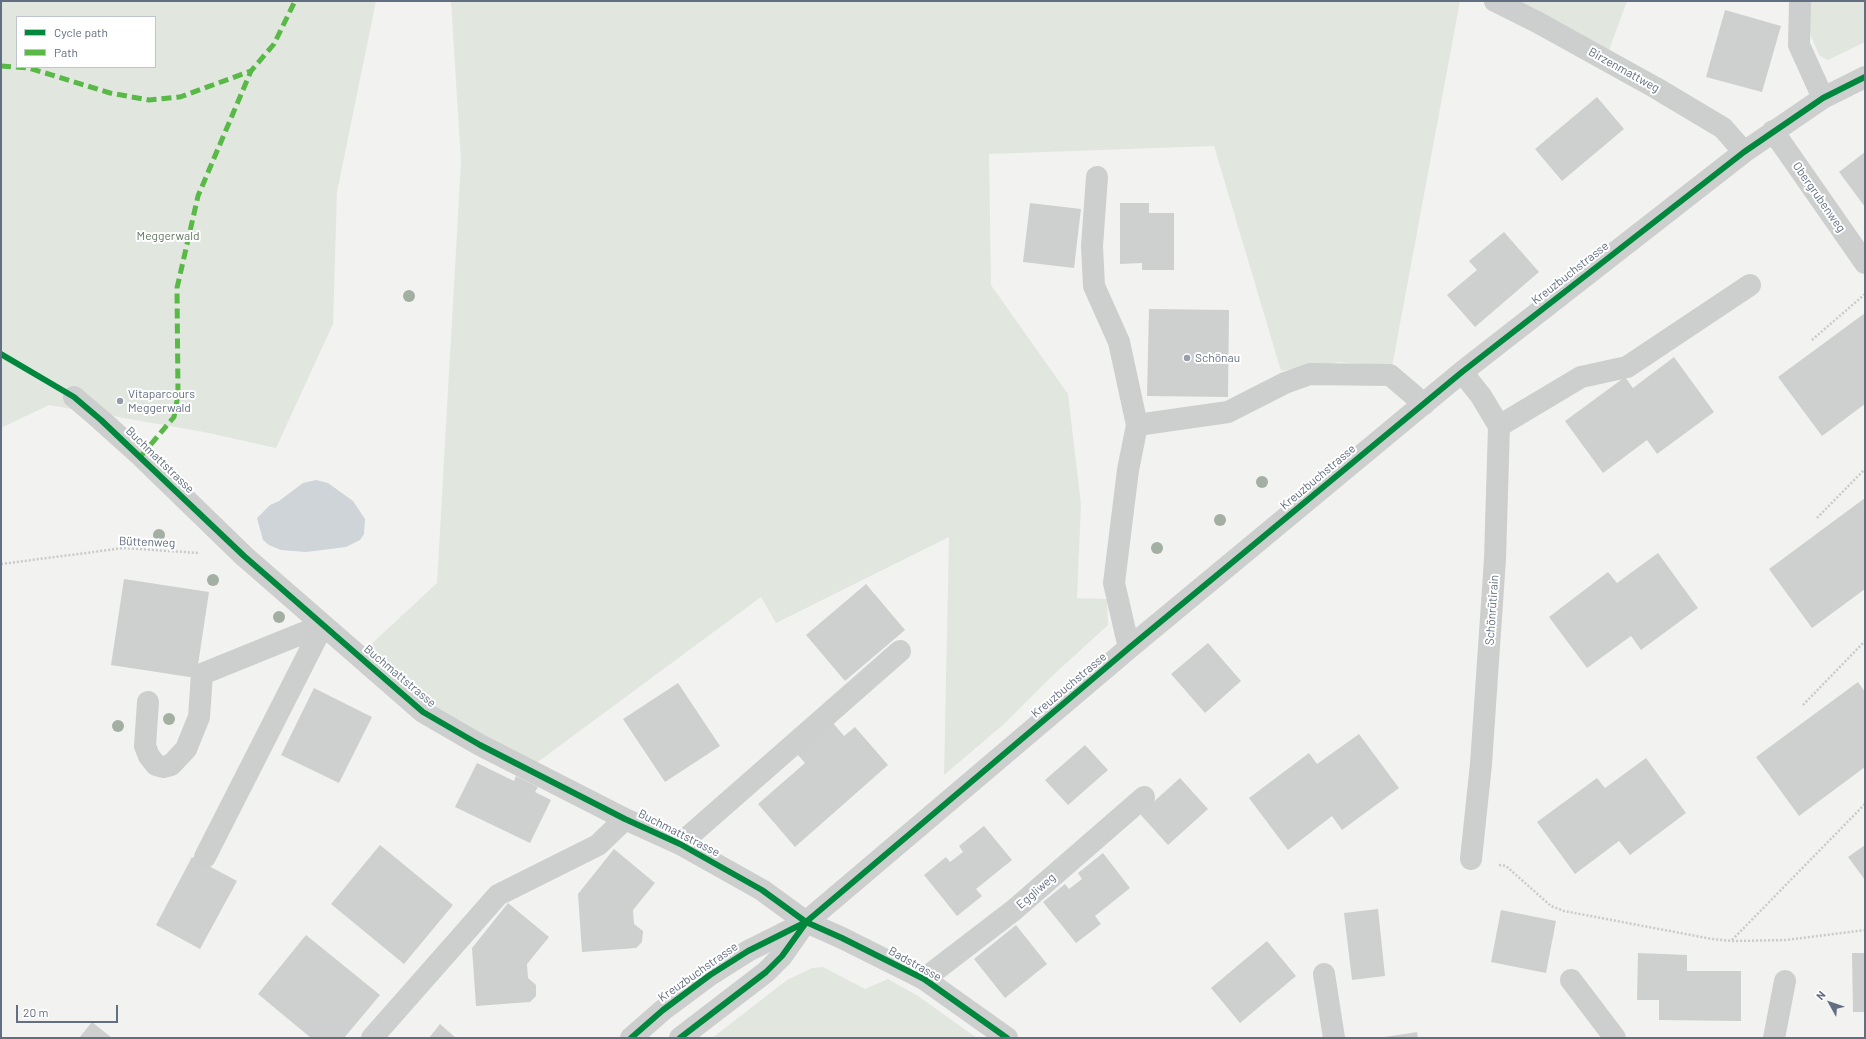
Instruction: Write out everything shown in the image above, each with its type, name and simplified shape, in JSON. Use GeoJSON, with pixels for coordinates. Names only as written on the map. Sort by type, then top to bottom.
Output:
{"type":"FeatureCollection","features":[{"type":"Feature","properties":{"kind":"street","name":"Birzenmattweg"},"geometry":{"type":"LineString","coordinates":[[1495,1],[1656,88],[1723,128],[1744,152]]}},
{"type":"Feature","properties":{"kind":"street"},"geometry":{"type":"LineString","coordinates":[[1800,1],[1799,45],[1823,98]]}},
{"type":"Feature","properties":{"kind":"street","name":"Kreuzbuchstrasse"},"geometry":{"type":"LineString","coordinates":[[631,1038],[663,1010],[710,974],[748,951],[806,922],[1129,648],[1462,372],[1744,152],[1823,98],[1865,77]]}},
{"type":"Feature","properties":{"kind":"street","name":"Obergrubenweg"},"geometry":{"type":"LineString","coordinates":[[1773,131],[1865,263]]}},
{"type":"Feature","properties":{"kind":"street"},"geometry":{"type":"LineString","coordinates":[[1097,177],[1092,246],[1094,286],[1120,342],[1137,425],[1128,470],[1114,582],[1129,648]]}},
{"type":"Feature","properties":{"kind":"street"},"geometry":{"type":"LineString","coordinates":[[1462,372],[1481,396],[1499,426],[1581,376],[1627,367],[1750,285]]}},
{"type":"Feature","properties":{"kind":"street"},"geometry":{"type":"LineString","coordinates":[[1137,425],[1228,412],[1284,383],[1310,374],[1390,375],[1424,404]]}},
{"type":"Feature","properties":{"kind":"street","name":"Buchmattstrasse"},"geometry":{"type":"LineString","coordinates":[[74,397],[141,456],[244,556],[423,712],[480,745],[625,819],[680,844],[762,890],[806,922]]}},
{"type":"Feature","properties":{"kind":"street","name":"Schönrütirain"},"geometry":{"type":"LineString","coordinates":[[1471,859],[1481,764],[1495,567],[1499,426]]}},
{"type":"Feature","properties":{"kind":"street"},"geometry":{"type":"LineString","coordinates":[[148,702],[145,746],[149,756],[156,765],[163,767],[171,766],[186,749],[199,717],[202,674],[323,625]]}},
{"type":"Feature","properties":{"kind":"street"},"geometry":{"type":"LineString","coordinates":[[205,857],[323,625]]}},
{"type":"Feature","properties":{"kind":"street"},"geometry":{"type":"LineString","coordinates":[[680,844],[900,651]]}},
{"type":"Feature","properties":{"kind":"street","name":"Eggliweg"},"geometry":{"type":"LineString","coordinates":[[924,979],[1014,910],[1144,797]]}},
{"type":"Feature","properties":{"kind":"street"},"geometry":{"type":"LineString","coordinates":[[372,1038],[498,895],[598,845],[625,819]]}},
{"type":"Feature","properties":{"kind":"street","name":"Kreuzbuchstrasse"},"geometry":{"type":"LineString","coordinates":[[680,1038],[766,972],[782,956],[806,922]]}},
{"type":"Feature","properties":{"kind":"street","name":"Badstrasse"},"geometry":{"type":"LineString","coordinates":[[806,922],[842,938],[924,979],[1007,1038]]}},
{"type":"Feature","properties":{"kind":"street"},"geometry":{"type":"LineString","coordinates":[[1324,974],[1334,1038]]}},
{"type":"Feature","properties":{"kind":"street"},"geometry":{"type":"LineString","coordinates":[[1571,980],[1615,1038]]}},
{"type":"Feature","properties":{"kind":"street"},"geometry":{"type":"LineString","coordinates":[[1774,1038],[1785,981]]}},
{"type":"Feature","properties":{"kind":"path"},"geometry":{"type":"LineString","coordinates":[[1812,340],[1865,294]]}},
{"type":"Feature","properties":{"kind":"path"},"geometry":{"type":"LineString","coordinates":[[1818,518],[1865,469]]}},
{"type":"Feature","properties":{"kind":"path"},"geometry":{"type":"LineString","coordinates":[[1802,705],[1865,641]]}},
{"type":"Feature","properties":{"kind":"path"},"geometry":{"type":"LineString","coordinates":[[1732,941],[1865,804]]}},
{"type":"Feature","properties":{"kind":"path"},"geometry":{"type":"LineString","coordinates":[[1471,859],[1506,866],[1550,906],[1564,911],[1712,939],[1732,941],[1787,940],[1865,930]]}},
{"type":"Feature","properties":{"kind":"green space","name":"Meggerwald"},"geometry":{"type":"Polygon","coordinates":[[[1,1],[376,1],[337,192],[333,324],[276,448],[204,432],[49,405],[1,428],[1,1]]]}},
{"type":"Feature","properties":{"kind":"green space"},"geometry":{"type":"Polygon","coordinates":[[[451,1],[1460,1],[1392,367],[1340,362],[1281,371],[1214,146],[989,154],[991,285],[1068,394],[1081,505],[1077,598],[1107,599],[1108,625],[1049,679],[1003,725],[944,775],[949,537],[776,623],[761,597],[535,764],[441,711],[407,685],[366,649],[437,583],[461,162],[451,1]]]}},
{"type":"Feature","properties":{"kind":"green space"},"geometry":{"type":"Polygon","coordinates":[[[1509,1],[1627,1],[1608,53],[1509,1]]]}},
{"type":"Feature","properties":{"kind":"green space"},"geometry":{"type":"Polygon","coordinates":[[[1810,1],[1865,1],[1865,42],[1828,60],[1823,58],[1819,55],[1811,36],[1809,25],[1810,1]]]}},
{"type":"Feature","properties":{"kind":"green space"},"geometry":{"type":"Polygon","coordinates":[[[823,967],[865,989],[888,979],[918,996],[977,1038],[712,1038],[787,980],[812,968],[823,967]]]}},
{"type":"Feature","properties":{"kind":"shaded area"},"geometry":{"type":"Polygon","coordinates":[[[316,480],[328,483],[353,501],[365,519],[364,534],[360,540],[346,547],[306,552],[281,550],[269,545],[263,540],[257,518],[270,505],[279,501],[303,483],[316,480]]]}},
{"type":"Feature","properties":{"kind":"building"},"geometry":{"type":"Polygon","coordinates":[[[1725,10],[1781,26],[1762,92],[1706,77],[1725,10]]]}},
{"type":"Feature","properties":{"kind":"building"},"geometry":{"type":"Polygon","coordinates":[[[1597,97],[1624,129],[1562,181],[1535,149],[1597,97]]]}},
{"type":"Feature","properties":{"kind":"building"},"geometry":{"type":"Polygon","coordinates":[[[1865,152],[1865,207],[1839,172],[1865,152]]]}},
{"type":"Feature","properties":{"kind":"building"},"geometry":{"type":"Polygon","coordinates":[[[1030,203],[1081,209],[1074,268],[1023,262],[1030,203]]]}},
{"type":"Feature","properties":{"kind":"building"},"geometry":{"type":"Polygon","coordinates":[[[1120,203],[1149,203],[1149,213],[1174,213],[1174,270],[1142,270],[1142,263],[1120,264],[1120,203]]]}},
{"type":"Feature","properties":{"kind":"building"},"geometry":{"type":"Polygon","coordinates":[[[1504,232],[1539,272],[1475,327],[1447,295],[1477,270],[1469,261],[1504,232]]]}},
{"type":"Feature","properties":{"kind":"building"},"geometry":{"type":"Polygon","coordinates":[[[1149,309],[1229,310],[1228,397],[1147,396],[1149,309]]]}},
{"type":"Feature","properties":{"kind":"building"},"geometry":{"type":"Polygon","coordinates":[[[1865,313],[1865,404],[1822,436],[1778,377],[1865,313]]]}},
{"type":"Feature","properties":{"kind":"building"},"geometry":{"type":"Polygon","coordinates":[[[1674,357],[1714,412],[1657,454],[1647,440],[1603,473],[1565,421],[1625,377],[1633,388],[1674,357]]]}},
{"type":"Feature","properties":{"kind":"building"},"geometry":{"type":"Polygon","coordinates":[[[1865,498],[1865,589],[1812,628],[1769,569],[1865,498]]]}},
{"type":"Feature","properties":{"kind":"building"},"geometry":{"type":"Polygon","coordinates":[[[1658,553],[1698,608],[1641,650],[1631,636],[1587,668],[1549,617],[1608,572],[1617,583],[1658,553]]]}},
{"type":"Feature","properties":{"kind":"building"},"geometry":{"type":"Polygon","coordinates":[[[124,579],[209,592],[196,678],[111,665],[124,579]]]}},
{"type":"Feature","properties":{"kind":"building"},"geometry":{"type":"Polygon","coordinates":[[[866,584],[905,630],[845,681],[806,635],[866,584]]]}},
{"type":"Feature","properties":{"kind":"building"},"geometry":{"type":"Polygon","coordinates":[[[1208,643],[1241,681],[1205,713],[1171,674],[1208,643]]]}},
{"type":"Feature","properties":{"kind":"building"},"geometry":{"type":"Polygon","coordinates":[[[1858,682],[1865,692],[1865,767],[1799,816],[1756,757],[1858,682]]]}},
{"type":"Feature","properties":{"kind":"building"},"geometry":{"type":"Polygon","coordinates":[[[678,683],[720,746],[665,782],[623,719],[678,683]]]}},
{"type":"Feature","properties":{"kind":"building"},"geometry":{"type":"Polygon","coordinates":[[[314,688],[372,717],[339,783],[281,755],[314,688]]]}},
{"type":"Feature","properties":{"kind":"building"},"geometry":{"type":"Polygon","coordinates":[[[833,723],[844,736],[855,727],[888,765],[795,847],[758,804],[805,763],[797,754],[833,723]]]}},
{"type":"Feature","properties":{"kind":"building"},"geometry":{"type":"Polygon","coordinates":[[[1359,734],[1399,788],[1342,830],[1332,816],[1288,850],[1249,798],[1309,753],[1317,764],[1359,734]]]}},
{"type":"Feature","properties":{"kind":"building"},"geometry":{"type":"Polygon","coordinates":[[[1085,745],[1108,770],[1068,805],[1045,780],[1085,745]]]}},
{"type":"Feature","properties":{"kind":"building"},"geometry":{"type":"Polygon","coordinates":[[[1646,758],[1686,813],[1630,855],[1619,841],[1575,874],[1537,822],[1597,778],[1605,788],[1646,758]]]}},
{"type":"Feature","properties":{"kind":"building"},"geometry":{"type":"Polygon","coordinates":[[[477,763],[514,781],[516,776],[538,787],[535,792],[551,800],[530,843],[455,807],[477,763]]]}},
{"type":"Feature","properties":{"kind":"building"},"geometry":{"type":"Polygon","coordinates":[[[1180,778],[1208,809],[1168,845],[1140,814],[1180,778]]]}},
{"type":"Feature","properties":{"kind":"building"},"geometry":{"type":"Polygon","coordinates":[[[984,826],[1012,860],[976,889],[982,896],[957,916],[924,875],[946,857],[950,862],[963,852],[959,846],[984,826]]]}},
{"type":"Feature","properties":{"kind":"building"},"geometry":{"type":"Polygon","coordinates":[[[380,845],[453,905],[404,964],[331,904],[380,845]]]}},
{"type":"Feature","properties":{"kind":"building"},"geometry":{"type":"Polygon","coordinates":[[[1865,845],[1865,880],[1848,857],[1865,845]]]}},
{"type":"Feature","properties":{"kind":"building"},"geometry":{"type":"Polygon","coordinates":[[[614,849],[655,883],[633,910],[634,924],[643,931],[642,942],[636,948],[582,952],[578,894],[614,849]]]}},
{"type":"Feature","properties":{"kind":"building"},"geometry":{"type":"Polygon","coordinates":[[[1103,853],[1130,888],[1095,916],[1101,924],[1076,943],[1043,902],[1065,884],[1069,889],[1082,879],[1078,873],[1103,853]]]}},
{"type":"Feature","properties":{"kind":"building"},"geometry":{"type":"Polygon","coordinates":[[[192,857],[237,881],[200,949],[156,925],[192,857]]]}},
{"type":"Feature","properties":{"kind":"building"},"geometry":{"type":"Polygon","coordinates":[[[508,903],[549,937],[527,964],[528,978],[536,985],[536,996],[530,1002],[476,1006],[472,948],[508,903]]]}},
{"type":"Feature","properties":{"kind":"building"},"geometry":{"type":"Polygon","coordinates":[[[1378,909],[1385,976],[1352,980],[1344,913],[1378,909]]]}},
{"type":"Feature","properties":{"kind":"building"},"geometry":{"type":"Polygon","coordinates":[[[1501,910],[1556,921],[1546,973],[1491,962],[1501,910]]]}},
{"type":"Feature","properties":{"kind":"building"},"geometry":{"type":"Polygon","coordinates":[[[1016,925],[1047,964],[1005,998],[974,959],[1016,925]]]}},
{"type":"Feature","properties":{"kind":"building"},"geometry":{"type":"Polygon","coordinates":[[[306,935],[380,995],[344,1038],[311,1038],[258,994],[306,935]]]}},
{"type":"Feature","properties":{"kind":"building"},"geometry":{"type":"Polygon","coordinates":[[[1267,941],[1296,976],[1240,1023],[1211,988],[1267,941]]]}},
{"type":"Feature","properties":{"kind":"building"},"geometry":{"type":"Polygon","coordinates":[[[1638,953],[1687,955],[1687,971],[1741,971],[1741,1021],[1659,1020],[1659,1000],[1637,1000],[1638,953]]]}},
{"type":"Feature","properties":{"kind":"building"},"geometry":{"type":"Polygon","coordinates":[[[1852,953],[1865,953],[1865,1012],[1853,1012],[1852,953]]]}},
{"type":"Feature","properties":{"kind":"building"},"geometry":{"type":"Polygon","coordinates":[[[92,1022],[112,1038],[79,1038],[92,1022]]]}},
{"type":"Feature","properties":{"kind":"building"},"geometry":{"type":"Polygon","coordinates":[[[440,1024],[456,1038],[429,1038],[440,1024]]]}},
{"type":"Feature","properties":{"kind":"building"},"geometry":{"type":"Polygon","coordinates":[[[1417,1032],[1418,1038],[1385,1038],[1385,1037],[1417,1032]]]}},
{"type":"Feature","properties":{"kind":"marked path"},"geometry":{"type":"LineString","coordinates":[[29,68],[110,93],[149,100],[180,97],[251,71],[274,44],[295,1]]}},
{"type":"Feature","properties":{"kind":"marked path"},"geometry":{"type":"LineString","coordinates":[[1,66],[16,67]]}},
{"type":"Feature","properties":{"kind":"marked path"},"geometry":{"type":"LineString","coordinates":[[141,456],[174,417],[178,395],[177,288],[198,196],[251,71]]}},
{"type":"Feature","properties":{"kind":"cycle path"},"geometry":{"type":"LineString","coordinates":[[631,1038],[663,1010],[710,975],[748,951],[806,922],[1129,648],[1462,372],[1744,152],[1823,98],[1865,77]]}},
{"type":"Feature","properties":{"kind":"cycle path"},"geometry":{"type":"LineString","coordinates":[[1,354],[74,397],[101,420],[244,556],[423,712],[480,745],[625,819],[680,844],[762,890],[806,922],[842,938],[924,979],[1007,1038]]}},
{"type":"Feature","properties":{"kind":"cycle path"},"geometry":{"type":"LineString","coordinates":[[680,1038],[766,972],[782,956],[805,924]]}},
{"type":"Feature","properties":{"kind":"place","name":"Schönau"},"geometry":{"type":"Point","coordinates":[1187,358]}},
{"type":"Feature","properties":{"kind":"place","name":"Vitaparcours Meggerwald"},"geometry":{"type":"Point","coordinates":[120,401]}}]}
